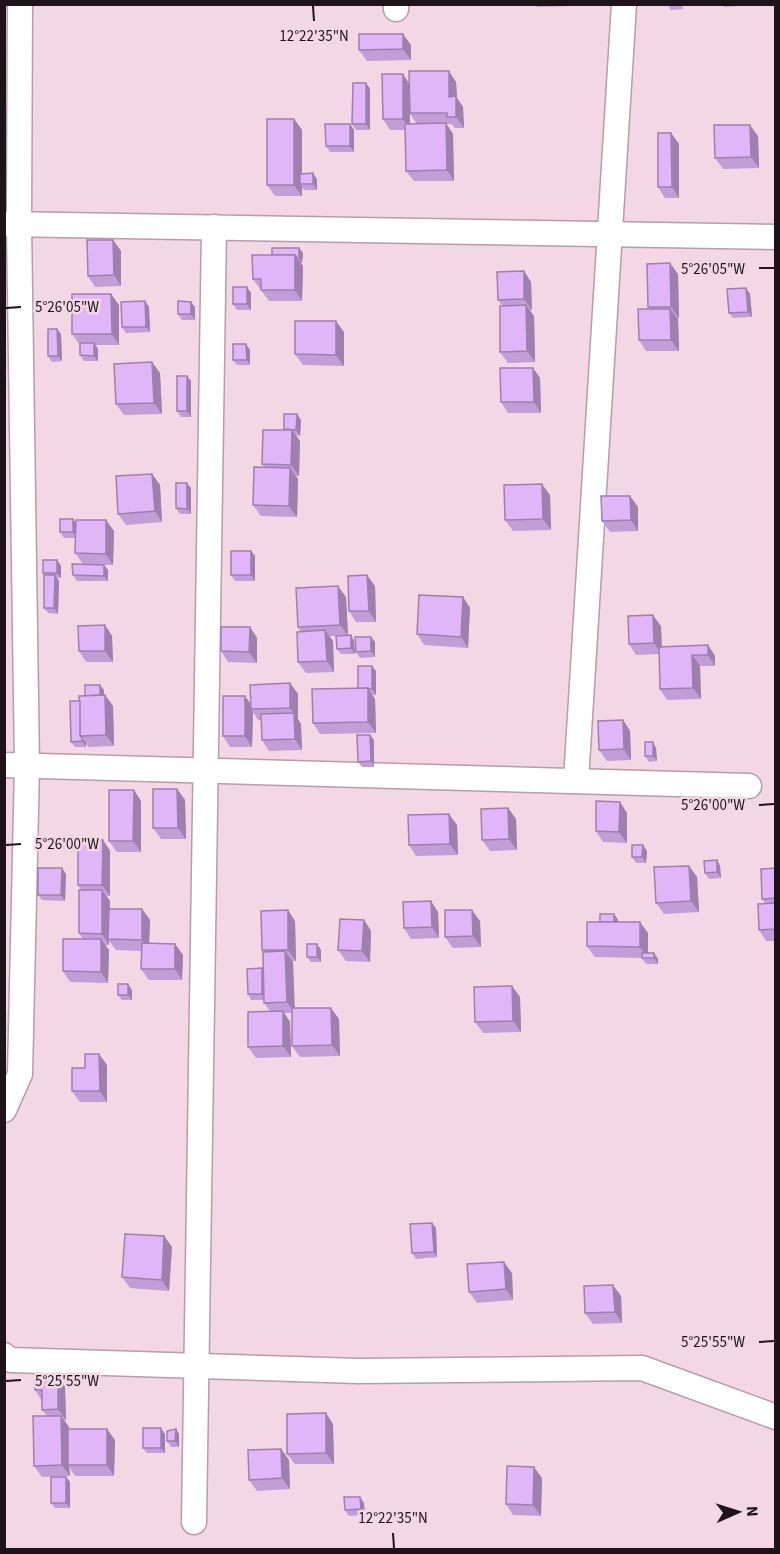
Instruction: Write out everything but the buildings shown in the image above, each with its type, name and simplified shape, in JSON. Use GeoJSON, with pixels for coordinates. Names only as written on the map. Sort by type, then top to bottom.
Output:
{"type":"FeatureCollection","features":[{"type":"Feature","properties":{"kind":"street"},"geometry":{"type":"LineString","coordinates":[[4,1110],[20,1074],[12,224],[20,4]]}},
{"type":"Feature","properties":{"kind":"street"},"geometry":{"type":"LineString","coordinates":[[576,781],[624,4]]}},
{"type":"Feature","properties":{"kind":"street"},"geometry":{"type":"LineString","coordinates":[[12,224],[776,237]]}},
{"type":"Feature","properties":{"kind":"street"},"geometry":{"type":"LineString","coordinates":[[194,1522],[214,227]]}},
{"type":"Feature","properties":{"kind":"street"},"geometry":{"type":"LineString","coordinates":[[16,765],[749,786]]}},
{"type":"Feature","properties":{"kind":"street"},"geometry":{"type":"LineString","coordinates":[[4,1355],[10,1360],[94,1364],[358,1371],[642,1368],[776,1417]]}}]}
